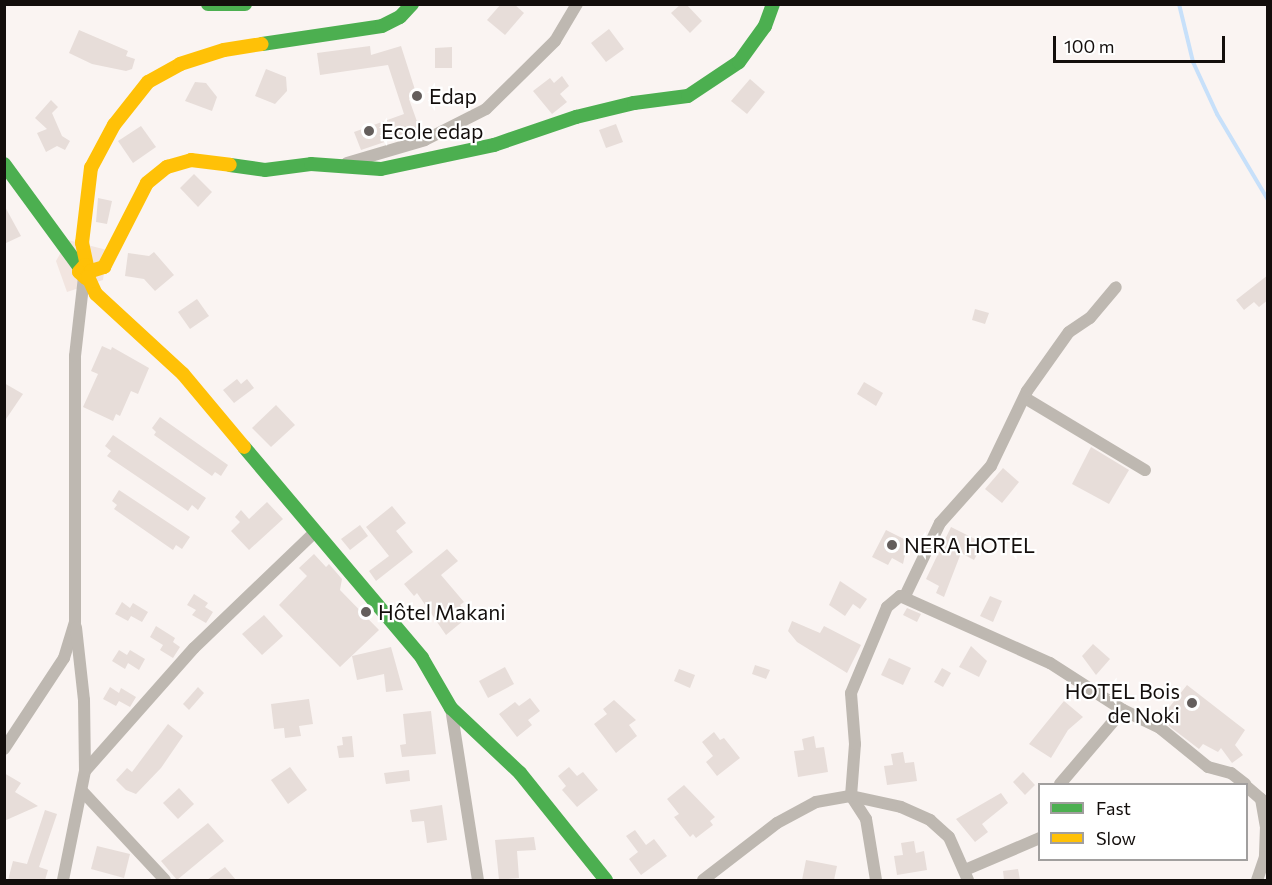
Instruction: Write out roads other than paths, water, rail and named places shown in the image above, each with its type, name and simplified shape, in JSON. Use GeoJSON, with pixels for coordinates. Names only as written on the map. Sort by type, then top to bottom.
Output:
{"type":"FeatureCollection","features":[{"type":"Feature","properties":{"kind":"street"},"geometry":{"type":"LineString","coordinates":[[208,4],[245,4]]}},
{"type":"Feature","properties":{"kind":"street"},"geometry":{"type":"LineString","coordinates":[[63,880],[83,792],[85,771],[84,688],[75,623],[78,587],[75,356],[86,272],[82,243],[91,168],[114,124],[148,82],[180,64],[224,50],[382,26],[400,17],[412,4]]}},
{"type":"Feature","properties":{"kind":"street"},"geometry":{"type":"LineString","coordinates":[[342,165],[425,140],[486,109],[555,41],[576,4]]}},
{"type":"Feature","properties":{"kind":"street"},"geometry":{"type":"LineString","coordinates":[[86,272],[104,267],[147,183],[167,167],[190,160],[265,170],[310,164],[381,169],[437,160],[510,141],[598,111],[688,96],[734,68],[751,50],[773,4]]}},
{"type":"Feature","properties":{"kind":"street"},"geometry":{"type":"LineString","coordinates":[[4,164],[86,272],[105,302],[183,374],[422,658],[451,708],[520,773],[606,880]]}},
{"type":"Feature","properties":{"kind":"street"},"geometry":{"type":"LineString","coordinates":[[905,596],[933,535],[991,466],[1025,398],[1069,332],[1090,318],[1116,288]]}},
{"type":"Feature","properties":{"kind":"street"},"geometry":{"type":"LineString","coordinates":[[1025,398],[1145,470]]}},
{"type":"Feature","properties":{"kind":"street"},"geometry":{"type":"LineString","coordinates":[[85,771],[194,648],[315,532]]}},
{"type":"Feature","properties":{"kind":"street"},"geometry":{"type":"LineString","coordinates":[[876,880],[866,819],[851,796],[855,744],[853,682],[887,607],[896,597],[905,596],[1050,663],[1123,710],[1160,728],[1208,767],[1231,773],[1244,783]]}},
{"type":"Feature","properties":{"kind":"street"},"geometry":{"type":"LineString","coordinates":[[4,749],[64,658],[75,623]]}},
{"type":"Feature","properties":{"kind":"street"},"geometry":{"type":"LineString","coordinates":[[1108,726],[1110,701]]}},
{"type":"Feature","properties":{"kind":"street"},"geometry":{"type":"LineString","coordinates":[[451,708],[478,880]]}},
{"type":"Feature","properties":{"kind":"street"},"geometry":{"type":"LineString","coordinates":[[1061,783],[1094,749],[1108,726],[1123,710]]}},
{"type":"Feature","properties":{"kind":"street"},"geometry":{"type":"LineString","coordinates":[[1248,787],[1261,800],[1266,826],[1265,857],[1257,880]]}},
{"type":"Feature","properties":{"kind":"street"},"geometry":{"type":"LineString","coordinates":[[83,792],[165,880]]}},
{"type":"Feature","properties":{"kind":"street"},"geometry":{"type":"LineString","coordinates":[[703,880],[777,823],[816,802],[851,796],[902,807],[930,820],[949,837],[967,875],[1038,839]]}},
{"type":"Feature","properties":{"kind":"waterway"},"geometry":{"type":"LineString","coordinates":[[1179,4],[1193,62],[1217,114],[1268,200]]}},
{"type":"Feature","properties":{"kind":"place","name":"Edap"},"geometry":{"type":"Point","coordinates":[417,96]}},
{"type":"Feature","properties":{"kind":"place","name":"Ecole edap"},"geometry":{"type":"Point","coordinates":[369,131]}},
{"type":"Feature","properties":{"kind":"place","name":"NERA HOTEL"},"geometry":{"type":"Point","coordinates":[892,545]}},
{"type":"Feature","properties":{"kind":"place","name":"Hôtel Makani"},"geometry":{"type":"Point","coordinates":[366,612]}},
{"type":"Feature","properties":{"kind":"place","name":"HOTEL Bois de Noki"},"geometry":{"type":"Point","coordinates":[1192,703]}}]}
